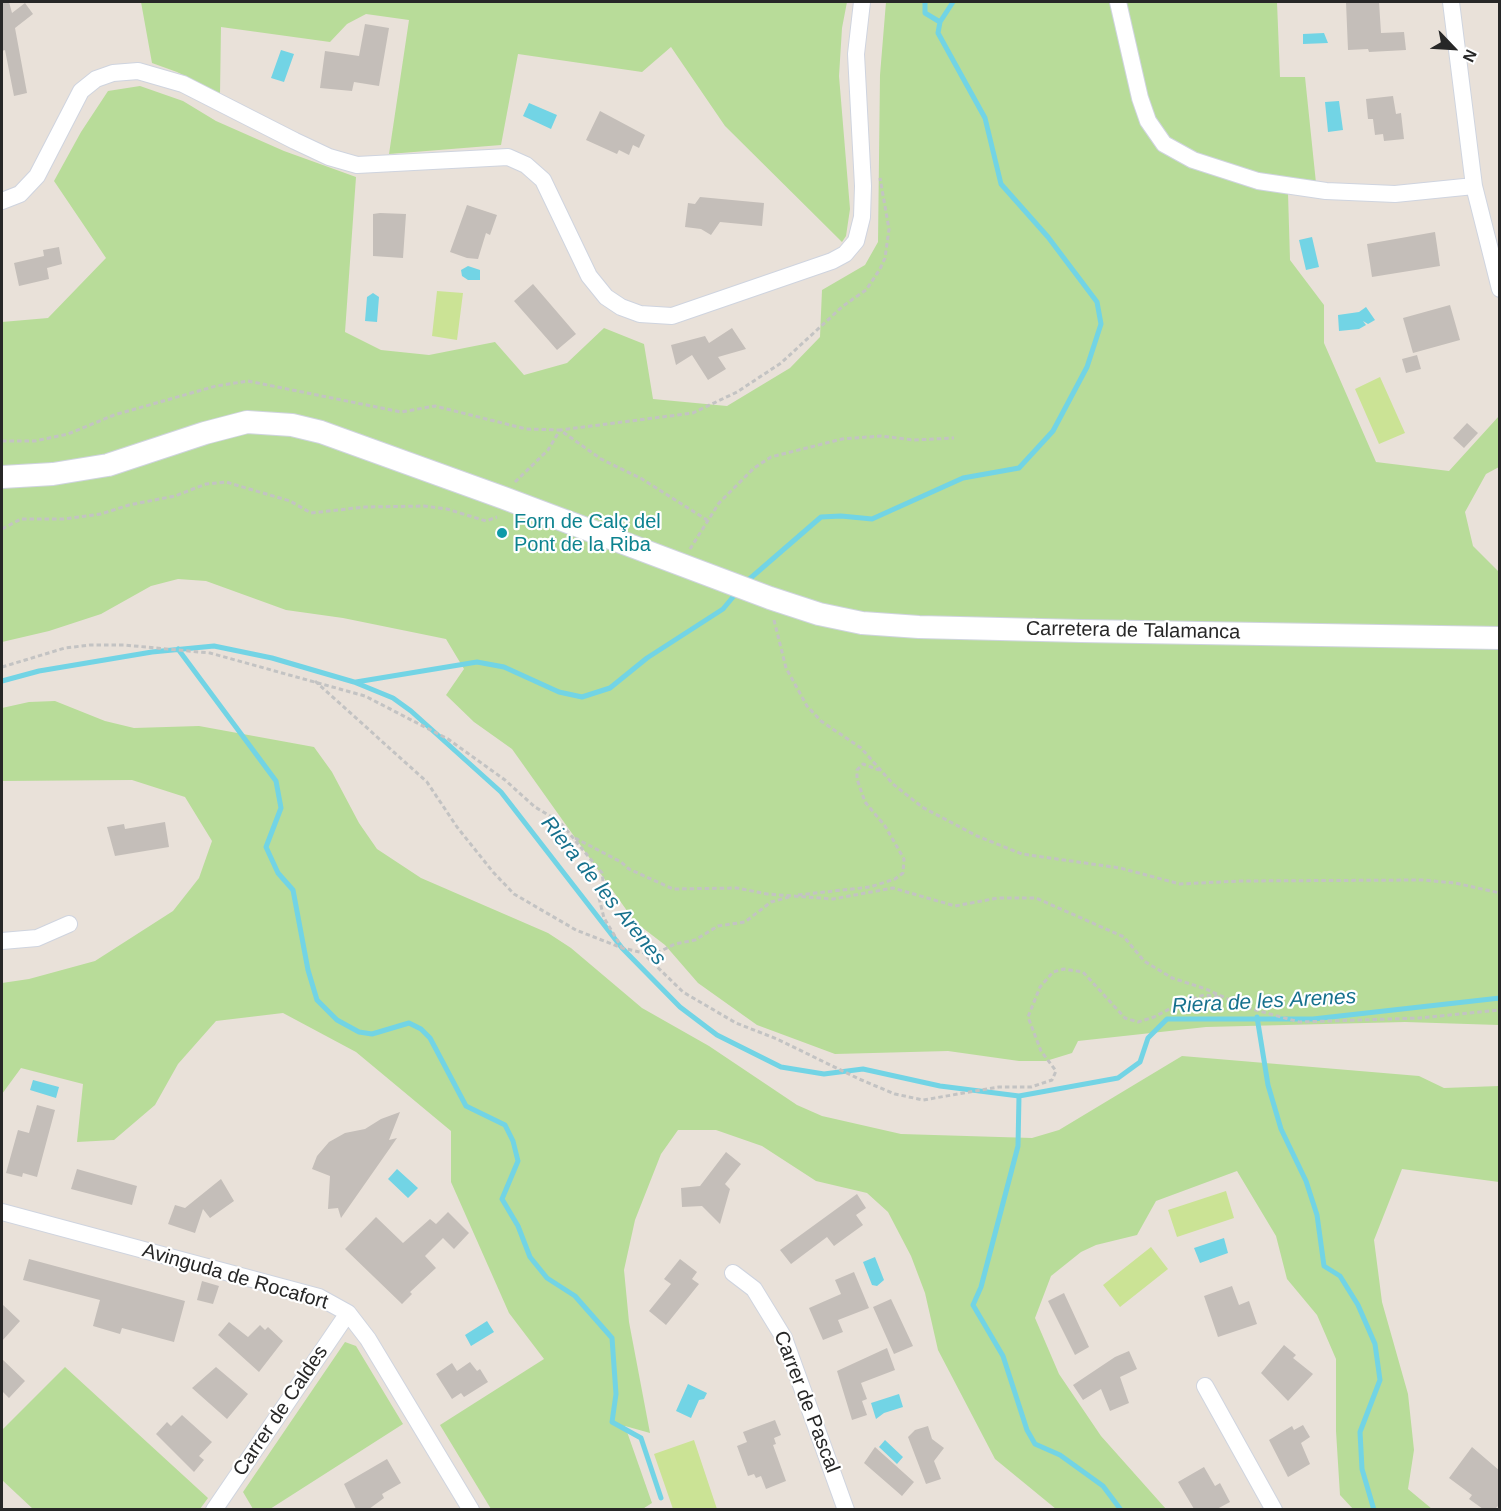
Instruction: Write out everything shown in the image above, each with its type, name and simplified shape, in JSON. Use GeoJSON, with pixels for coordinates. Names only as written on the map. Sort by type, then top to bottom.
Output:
{"type":"FeatureCollection","features":[{"type":"Feature","properties":{"kind":"street"},"geometry":{"type":"LineString","coordinates":[[2,201],[20,194],[37,176],[81,92],[96,79],[113,73],[138,72],[183,84],[294,141],[329,157],[357,165],[508,157],[526,165],[543,180],[589,276],[606,297],[621,307],[640,314],[672,316],[832,261],[845,254],[856,241],[862,217],[863,186],[856,54],[862,2]]}},
{"type":"Feature","properties":{"kind":"street"},"geometry":{"type":"LineString","coordinates":[[1118,2],[1140,98],[1148,121],[1164,144],[1193,160],[1258,181],[1326,191],[1395,194],[1474,186]]}},
{"type":"Feature","properties":{"kind":"street"},"geometry":{"type":"LineString","coordinates":[[1451,2],[1474,186],[1500,289]]}},
{"type":"Feature","properties":{"kind":"street","name":"Carretera de Talamanca"},"geometry":{"type":"LineString","coordinates":[[2,477],[53,474],[108,465],[232,425],[264,423],[292,425],[321,432],[504,498],[770,598],[841,619],[920,627],[1500,638]]}},
{"type":"Feature","properties":{"kind":"street"},"geometry":{"type":"LineString","coordinates":[[2,941],[37,938],[69,924]]}},
{"type":"Feature","properties":{"kind":"street","name":"Avinguda de Rocafort"},"geometry":{"type":"LineString","coordinates":[[2,1212],[319,1297],[348,1313],[368,1339],[471,1509]]}},
{"type":"Feature","properties":{"kind":"street","name":"Carrer de Pascal"},"geometry":{"type":"LineString","coordinates":[[733,1273],[754,1290],[784,1338],[846,1509]]}},
{"type":"Feature","properties":{"kind":"street","name":"Carrer de Caldes"},"geometry":{"type":"LineString","coordinates":[[214,1509],[348,1313]]}},
{"type":"Feature","properties":{"kind":"street"},"geometry":{"type":"LineString","coordinates":[[1204,1386],[1274,1509]]}},
{"type":"Feature","properties":{"kind":"path"},"geometry":{"type":"LineString","coordinates":[[560,430],[693,413],[737,392],[781,363],[843,306],[866,290],[883,264],[889,229],[879,171]]}},
{"type":"Feature","properties":{"kind":"path"},"geometry":{"type":"LineString","coordinates":[[2,529],[21,519],[64,519],[101,514],[129,505],[175,496],[206,484],[226,482],[290,501],[311,513],[365,507],[424,506],[447,509],[486,521],[497,517],[504,498],[515,481],[548,450],[560,430]]}},
{"type":"Feature","properties":{"kind":"path"},"geometry":{"type":"LineString","coordinates":[[560,430],[601,459],[642,479],[706,520]]}},
{"type":"Feature","properties":{"kind":"path"},"geometry":{"type":"LineString","coordinates":[[667,560],[683,555],[692,548],[706,520],[754,468],[771,457],[794,449],[853,438],[881,436],[936,441],[954,438]]}},
{"type":"Feature","properties":{"kind":"path"},"geometry":{"type":"LineString","coordinates":[[770,598],[779,647],[786,668],[807,706],[821,721],[861,748],[881,771],[922,807],[976,836],[1022,854],[1120,868],[1180,884],[1262,880],[1322,880],[1350,883],[1423,880],[1455,883],[1500,893]]}},
{"type":"Feature","properties":{"kind":"path"},"geometry":{"type":"LineString","coordinates":[[2,667],[65,648],[123,645],[210,653],[365,696],[448,738],[505,780],[534,807],[560,822],[602,873],[603,881],[598,894],[604,918],[622,948]]}},
{"type":"Feature","properties":{"kind":"path"},"geometry":{"type":"LineString","coordinates":[[315,681],[427,782],[457,827],[514,894],[576,930],[645,956],[683,992],[736,1023],[777,1039],[895,1094],[923,1100],[999,1088],[1031,1087],[1052,1080],[1056,1071],[1041,1052],[1028,1017],[1036,994],[1053,972],[1064,969],[1083,972],[1125,1018],[1138,1022],[1204,995],[1222,997]]}},
{"type":"Feature","properties":{"kind":"path"},"geometry":{"type":"LineString","coordinates":[[645,956],[661,953],[675,944],[694,940],[718,926],[745,922],[771,902],[811,892],[870,887],[895,879],[903,873],[904,859],[885,826],[865,802],[857,779],[857,770],[863,764],[881,771]]}},
{"type":"Feature","properties":{"kind":"path"},"geometry":{"type":"LineString","coordinates":[[575,838],[621,862],[629,869],[673,889],[737,888],[794,896],[833,898],[893,888],[955,906],[998,898],[1036,898],[1124,937],[1144,961],[1172,978],[1245,1007],[1299,1022],[1419,1018],[1500,1010]]}},
{"type":"Feature","properties":{"kind":"green space"},"geometry":{"type":"Polygon","coordinates":[[[141,2],[847,2],[842,28],[839,76],[850,209],[846,236],[842,242],[725,126],[671,47],[642,72],[518,54],[501,145],[389,154],[409,20],[366,14],[347,24],[330,42],[221,27],[220,94],[177,72],[152,63],[141,2]]]}},
{"type":"Feature","properties":{"kind":"green space"},"geometry":{"type":"Polygon","coordinates":[[[886,2],[1277,2],[1280,77],[1305,77],[1316,183],[1288,193],[1290,260],[1324,305],[1324,343],[1376,462],[1449,471],[1499,416],[1499,467],[1486,474],[1465,512],[1473,546],[1499,572],[1499,1025],[1405,1022],[1206,1027],[1078,1041],[1072,1053],[1046,1061],[1019,1061],[948,1051],[835,1054],[757,1025],[698,983],[665,945],[635,922],[512,749],[474,722],[446,695],[464,669],[446,639],[343,618],[286,610],[206,581],[178,579],[151,586],[101,614],[49,631],[2,642],[2,322],[48,318],[106,258],[54,181],[81,132],[108,91],[140,86],[183,101],[216,121],[284,151],[356,177],[345,332],[381,350],[429,355],[495,342],[524,375],[567,363],[604,328],[644,344],[653,399],[727,406],[790,368],[820,337],[822,290],[865,265],[878,242],[880,75],[886,2]]]}},
{"type":"Feature","properties":{"kind":"green space"},"geometry":{"type":"Polygon","coordinates":[[[437,291],[463,293],[457,340],[432,336],[437,291]]]}},
{"type":"Feature","properties":{"kind":"green space"},"geometry":{"type":"Polygon","coordinates":[[[1380,377],[1405,433],[1379,444],[1355,389],[1380,377]]]}},
{"type":"Feature","properties":{"kind":"green space"},"geometry":{"type":"Polygon","coordinates":[[[55,701],[105,721],[134,728],[199,726],[314,747],[332,772],[359,823],[377,849],[421,878],[548,933],[571,948],[642,1008],[709,1046],[797,1105],[822,1116],[901,1134],[1032,1138],[1059,1130],[1182,1056],[1419,1076],[1444,1088],[1499,1086],[1499,1182],[1402,1169],[1374,1240],[1382,1302],[1408,1394],[1414,1450],[1408,1489],[1432,1509],[1353,1509],[1340,1495],[1336,1431],[1336,1359],[1317,1315],[1287,1279],[1276,1236],[1237,1171],[1156,1201],[1137,1235],[1096,1245],[1081,1252],[1051,1276],[1035,1318],[1059,1374],[1101,1436],[1166,1509],[1056,1509],[995,1459],[938,1350],[925,1293],[911,1256],[888,1212],[867,1193],[816,1181],[762,1146],[716,1130],[678,1130],[661,1154],[635,1220],[624,1270],[629,1322],[650,1433],[625,1426],[652,1503],[641,1510],[491,1509],[440,1425],[544,1359],[509,1313],[451,1182],[451,1131],[356,1052],[283,1013],[216,1021],[178,1064],[155,1105],[114,1140],[77,1142],[83,1084],[21,1068],[2,1094],[2,983],[29,979],[95,961],[173,911],[199,878],[212,841],[185,797],[132,780],[2,781],[2,708],[29,702],[55,701]]]}},
{"type":"Feature","properties":{"kind":"green space"},"geometry":{"type":"Polygon","coordinates":[[[1226,1191],[1234,1218],[1177,1237],[1168,1210],[1226,1191]]]}},
{"type":"Feature","properties":{"kind":"green space"},"geometry":{"type":"Polygon","coordinates":[[[1151,1247],[1168,1269],[1120,1307],[1103,1285],[1151,1247]]]}},
{"type":"Feature","properties":{"kind":"green space"},"geometry":{"type":"Polygon","coordinates":[[[345,1342],[356,1346],[403,1424],[270,1509],[253,1509],[243,1492],[345,1342]]]}},
{"type":"Feature","properties":{"kind":"green space"},"geometry":{"type":"Polygon","coordinates":[[[65,1367],[208,1498],[200,1509],[33,1509],[2,1480],[2,1430],[65,1367]]]}},
{"type":"Feature","properties":{"kind":"green space"},"geometry":{"type":"Polygon","coordinates":[[[694,1440],[717,1509],[673,1509],[654,1454],[694,1440]]]}},
{"type":"Feature","properties":{"kind":"water"},"geometry":{"type":"Polygon","coordinates":[[[1324,33],[1328,43],[1303,44],[1303,34],[1324,33]]]}},
{"type":"Feature","properties":{"kind":"water"},"geometry":{"type":"Polygon","coordinates":[[[281,50],[294,54],[284,82],[271,78],[281,50]]]}},
{"type":"Feature","properties":{"kind":"water"},"geometry":{"type":"Polygon","coordinates":[[[1339,101],[1343,130],[1328,132],[1325,102],[1339,101]]]}},
{"type":"Feature","properties":{"kind":"water"},"geometry":{"type":"Polygon","coordinates":[[[529,103],[557,115],[551,129],[523,116],[529,103]]]}},
{"type":"Feature","properties":{"kind":"water"},"geometry":{"type":"Polygon","coordinates":[[[1312,237],[1319,267],[1306,270],[1299,240],[1312,237]]]}},
{"type":"Feature","properties":{"kind":"water"},"geometry":{"type":"Polygon","coordinates":[[[468,266],[480,270],[480,280],[468,280],[462,276],[461,270],[468,266]]]}},
{"type":"Feature","properties":{"kind":"water"},"geometry":{"type":"Polygon","coordinates":[[[373,293],[379,297],[377,322],[365,321],[367,297],[373,293]]]}},
{"type":"Feature","properties":{"kind":"water"},"geometry":{"type":"Polygon","coordinates":[[[1366,307],[1375,320],[1368,324],[1363,321],[1366,325],[1359,329],[1339,331],[1338,315],[1359,312],[1366,307]]]}},
{"type":"Feature","properties":{"kind":"water"},"geometry":{"type":"Polygon","coordinates":[[[33,1080],[59,1087],[56,1098],[30,1090],[33,1080]]]}},
{"type":"Feature","properties":{"kind":"water"},"geometry":{"type":"Polygon","coordinates":[[[397,1169],[418,1188],[408,1198],[388,1179],[397,1169]]]}},
{"type":"Feature","properties":{"kind":"water"},"geometry":{"type":"Polygon","coordinates":[[[1224,1238],[1228,1253],[1200,1263],[1194,1248],[1224,1238]]]}},
{"type":"Feature","properties":{"kind":"water"},"geometry":{"type":"Polygon","coordinates":[[[875,1257],[884,1280],[877,1286],[872,1285],[863,1262],[875,1257]]]}},
{"type":"Feature","properties":{"kind":"water"},"geometry":{"type":"Polygon","coordinates":[[[487,1321],[494,1332],[471,1346],[465,1335],[487,1321]]]}},
{"type":"Feature","properties":{"kind":"water"},"geometry":{"type":"Polygon","coordinates":[[[688,1384],[707,1393],[704,1399],[699,1400],[691,1418],[676,1411],[688,1384]]]}},
{"type":"Feature","properties":{"kind":"water"},"geometry":{"type":"Polygon","coordinates":[[[899,1394],[903,1407],[884,1413],[876,1419],[871,1403],[899,1394]]]}},
{"type":"Feature","properties":{"kind":"water"},"geometry":{"type":"Polygon","coordinates":[[[885,1440],[903,1457],[897,1464],[879,1447],[885,1440]]]}},
{"type":"Feature","properties":{"kind":"building"},"geometry":{"type":"Polygon","coordinates":[[[2,2],[9,2],[12,13],[25,3],[33,14],[15,28],[27,93],[14,96],[5,50],[2,51],[2,2]]]}},
{"type":"Feature","properties":{"kind":"building"},"geometry":{"type":"Polygon","coordinates":[[[1346,2],[1379,2],[1381,33],[1404,32],[1406,50],[1369,52],[1368,49],[1348,50],[1346,2]]]}},
{"type":"Feature","properties":{"kind":"building"},"geometry":{"type":"Polygon","coordinates":[[[365,24],[389,28],[379,86],[354,82],[352,91],[320,88],[325,51],[359,56],[365,24]]]}},
{"type":"Feature","properties":{"kind":"building"},"geometry":{"type":"Polygon","coordinates":[[[1393,96],[1396,114],[1401,113],[1404,139],[1384,141],[1383,134],[1375,135],[1373,119],[1368,119],[1366,99],[1393,96]]]}},
{"type":"Feature","properties":{"kind":"building"},"geometry":{"type":"Polygon","coordinates":[[[600,111],[645,135],[639,148],[633,145],[629,155],[619,150],[617,154],[586,140],[600,111]]]}},
{"type":"Feature","properties":{"kind":"building"},"geometry":{"type":"Polygon","coordinates":[[[700,197],[764,203],[762,226],[720,222],[711,235],[701,229],[685,227],[688,203],[695,204],[700,197]]]}},
{"type":"Feature","properties":{"kind":"building"},"geometry":{"type":"Polygon","coordinates":[[[467,205],[497,215],[490,235],[486,233],[478,259],[450,252],[467,205]]]}},
{"type":"Feature","properties":{"kind":"building"},"geometry":{"type":"Polygon","coordinates":[[[373,214],[406,214],[403,258],[373,256],[373,214]]]}},
{"type":"Feature","properties":{"kind":"building"},"geometry":{"type":"Polygon","coordinates":[[[1435,232],[1440,266],[1372,277],[1367,244],[1435,232]]]}},
{"type":"Feature","properties":{"kind":"building"},"geometry":{"type":"Polygon","coordinates":[[[59,247],[62,264],[47,268],[49,279],[19,286],[14,263],[44,256],[43,250],[59,247]]]}},
{"type":"Feature","properties":{"kind":"building"},"geometry":{"type":"Polygon","coordinates":[[[533,284],[576,334],[557,350],[514,301],[533,284]]]}},
{"type":"Feature","properties":{"kind":"building"},"geometry":{"type":"Polygon","coordinates":[[[1450,305],[1460,340],[1413,353],[1403,318],[1450,305]]]}},
{"type":"Feature","properties":{"kind":"building"},"geometry":{"type":"Polygon","coordinates":[[[732,328],[746,349],[718,357],[726,369],[708,380],[692,355],[676,365],[671,345],[705,336],[709,343],[732,328]]]}},
{"type":"Feature","properties":{"kind":"building"},"geometry":{"type":"Polygon","coordinates":[[[1417,355],[1421,369],[1406,373],[1402,359],[1417,355]]]}},
{"type":"Feature","properties":{"kind":"building"},"geometry":{"type":"Polygon","coordinates":[[[1467,423],[1478,433],[1464,448],[1453,438],[1467,423]]]}},
{"type":"Feature","properties":{"kind":"building"},"geometry":{"type":"Polygon","coordinates":[[[165,822],[169,847],[115,856],[107,827],[124,824],[125,829],[165,822]]]}},
{"type":"Feature","properties":{"kind":"building"},"geometry":{"type":"Polygon","coordinates":[[[37,1105],[55,1110],[37,1177],[23,1173],[22,1177],[6,1173],[18,1130],[29,1133],[37,1105]]]}},
{"type":"Feature","properties":{"kind":"building"},"geometry":{"type":"Polygon","coordinates":[[[400,1112],[389,1140],[397,1138],[341,1218],[338,1208],[328,1209],[330,1176],[312,1169],[317,1156],[329,1142],[345,1133],[365,1129],[381,1119],[400,1112]]]}},
{"type":"Feature","properties":{"kind":"building"},"geometry":{"type":"Polygon","coordinates":[[[726,1152],[741,1164],[725,1184],[730,1189],[720,1224],[702,1206],[682,1207],[681,1188],[700,1186],[726,1152]]]}},
{"type":"Feature","properties":{"kind":"building"},"geometry":{"type":"Polygon","coordinates":[[[77,1169],[137,1186],[132,1205],[71,1189],[77,1169]]]}},
{"type":"Feature","properties":{"kind":"building"},"geometry":{"type":"Polygon","coordinates":[[[221,1179],[234,1201],[210,1218],[203,1209],[195,1233],[168,1224],[175,1205],[185,1208],[221,1179]]]}},
{"type":"Feature","properties":{"kind":"building"},"geometry":{"type":"Polygon","coordinates":[[[857,1194],[866,1208],[856,1215],[863,1225],[834,1246],[827,1237],[791,1264],[780,1250],[857,1194]]]}},
{"type":"Feature","properties":{"kind":"building"},"geometry":{"type":"Polygon","coordinates":[[[448,1212],[469,1233],[454,1249],[443,1238],[425,1256],[436,1268],[410,1292],[412,1294],[402,1304],[345,1249],[376,1217],[403,1243],[430,1219],[436,1224],[448,1212]]]}},
{"type":"Feature","properties":{"kind":"building"},"geometry":{"type":"Polygon","coordinates":[[[29,1259],[185,1301],[174,1342],[122,1328],[120,1334],[93,1326],[100,1300],[23,1280],[29,1259]]]}},
{"type":"Feature","properties":{"kind":"building"},"geometry":{"type":"Polygon","coordinates":[[[680,1259],[697,1272],[692,1279],[699,1284],[666,1325],[649,1311],[671,1284],[664,1279],[680,1259]]]}},
{"type":"Feature","properties":{"kind":"building"},"geometry":{"type":"Polygon","coordinates":[[[854,1272],[869,1308],[838,1320],[843,1332],[823,1340],[809,1308],[841,1294],[835,1280],[854,1272]]]}},
{"type":"Feature","properties":{"kind":"building"},"geometry":{"type":"Polygon","coordinates":[[[202,1281],[219,1286],[213,1304],[197,1300],[202,1281]]]}},
{"type":"Feature","properties":{"kind":"building"},"geometry":{"type":"Polygon","coordinates":[[[1232,1286],[1239,1305],[1249,1301],[1257,1324],[1218,1337],[1204,1296],[1232,1286]]]}},
{"type":"Feature","properties":{"kind":"building"},"geometry":{"type":"Polygon","coordinates":[[[1064,1293],[1089,1347],[1075,1355],[1048,1301],[1064,1293]]]}},
{"type":"Feature","properties":{"kind":"building"},"geometry":{"type":"Polygon","coordinates":[[[891,1299],[913,1346],[894,1354],[873,1307],[891,1299]]]}},
{"type":"Feature","properties":{"kind":"building"},"geometry":{"type":"Polygon","coordinates":[[[2,1304],[20,1321],[2,1341],[2,1304]]]}},
{"type":"Feature","properties":{"kind":"building"},"geometry":{"type":"Polygon","coordinates":[[[229,1322],[248,1337],[260,1325],[265,1330],[268,1327],[283,1341],[259,1372],[218,1335],[229,1322]]]}},
{"type":"Feature","properties":{"kind":"building"},"geometry":{"type":"Polygon","coordinates":[[[1284,1345],[1296,1355],[1293,1358],[1313,1374],[1288,1401],[1261,1373],[1284,1345]]]}},
{"type":"Feature","properties":{"kind":"building"},"geometry":{"type":"Polygon","coordinates":[[[887,1348],[895,1370],[861,1383],[867,1399],[862,1401],[867,1415],[852,1420],[837,1371],[887,1348]]]}},
{"type":"Feature","properties":{"kind":"building"},"geometry":{"type":"Polygon","coordinates":[[[1129,1351],[1137,1369],[1120,1377],[1129,1403],[1110,1411],[1101,1389],[1083,1400],[1073,1385],[1115,1357],[1129,1351]]]}},
{"type":"Feature","properties":{"kind":"building"},"geometry":{"type":"Polygon","coordinates":[[[2,1359],[25,1381],[9,1398],[2,1391],[2,1359]]]}},
{"type":"Feature","properties":{"kind":"building"},"geometry":{"type":"Polygon","coordinates":[[[470,1362],[477,1371],[480,1369],[488,1382],[464,1397],[461,1393],[452,1399],[436,1374],[452,1363],[457,1371],[470,1362]]]}},
{"type":"Feature","properties":{"kind":"building"},"geometry":{"type":"Polygon","coordinates":[[[216,1367],[248,1394],[227,1419],[192,1388],[216,1367]]]}},
{"type":"Feature","properties":{"kind":"building"},"geometry":{"type":"Polygon","coordinates":[[[182,1415],[212,1442],[199,1456],[204,1460],[194,1472],[156,1434],[167,1422],[171,1426],[182,1415]]]}},
{"type":"Feature","properties":{"kind":"building"},"geometry":{"type":"Polygon","coordinates":[[[775,1420],[781,1435],[774,1438],[776,1444],[773,1445],[786,1481],[766,1489],[761,1476],[756,1478],[754,1474],[748,1476],[737,1446],[747,1442],[743,1432],[775,1420]]]}},
{"type":"Feature","properties":{"kind":"building"},"geometry":{"type":"Polygon","coordinates":[[[1303,1425],[1310,1437],[1301,1443],[1310,1464],[1288,1477],[1269,1440],[1292,1426],[1294,1430],[1303,1425]]]}},
{"type":"Feature","properties":{"kind":"building"},"geometry":{"type":"Polygon","coordinates":[[[928,1426],[932,1439],[944,1448],[934,1461],[941,1479],[926,1484],[908,1437],[915,1430],[928,1426]]]}},
{"type":"Feature","properties":{"kind":"building"},"geometry":{"type":"Polygon","coordinates":[[[875,1447],[914,1482],[902,1496],[864,1463],[875,1447]]]}},
{"type":"Feature","properties":{"kind":"building"},"geometry":{"type":"Polygon","coordinates":[[[1472,1447],[1500,1471],[1500,1504],[1495,1509],[1483,1509],[1469,1499],[1472,1495],[1449,1478],[1472,1447]]]}},
{"type":"Feature","properties":{"kind":"building"},"geometry":{"type":"Polygon","coordinates":[[[387,1459],[401,1483],[382,1494],[384,1498],[369,1509],[356,1509],[344,1484],[387,1459]]]}},
{"type":"Feature","properties":{"kind":"building"},"geometry":{"type":"Polygon","coordinates":[[[1204,1467],[1215,1486],[1220,1483],[1230,1502],[1217,1509],[1194,1509],[1178,1482],[1204,1467]]]}},
{"type":"Feature","properties":{"kind":"waterway"},"geometry":{"type":"LineString","coordinates":[[925,2],[925,13],[940,22]]}},
{"type":"Feature","properties":{"kind":"waterway"},"geometry":{"type":"LineString","coordinates":[[746,582],[821,517],[872,519],[963,478],[1019,468],[1053,431],[1087,367],[1101,324],[1097,302],[1048,237],[1001,184],[985,118],[938,33],[940,22],[953,2]]}},
{"type":"Feature","properties":{"kind":"waterway"},"geometry":{"type":"LineString","coordinates":[[356,682],[477,662],[504,667],[559,692],[582,697],[610,688],[647,658],[723,609],[738,591]]}},
{"type":"Feature","properties":{"kind":"waterway","name":"Riera de les Arenes"},"geometry":{"type":"LineString","coordinates":[[2,681],[39,671],[152,652],[214,646],[272,658],[354,682],[393,698],[411,711],[501,792],[622,948],[680,1007],[717,1035],[781,1067],[824,1074],[863,1069],[940,1086],[1019,1096],[1118,1078],[1140,1062],[1148,1038],[1167,1019],[1313,1019],[1500,998]]}},
{"type":"Feature","properties":{"kind":"waterway"},"geometry":{"type":"LineString","coordinates":[[178,649],[276,781],[281,808],[266,847],[278,873],[293,890],[308,970],[317,1000],[337,1020],[359,1032],[372,1034],[409,1023],[421,1029],[430,1038],[466,1106],[505,1125],[513,1141],[518,1161],[502,1199],[518,1226],[530,1257],[547,1278],[575,1296],[612,1338],[616,1394],[612,1422],[641,1438],[661,1498]]}},
{"type":"Feature","properties":{"kind":"waterway"},"geometry":{"type":"LineString","coordinates":[[1257,1017],[1268,1085],[1281,1129],[1306,1181],[1317,1215],[1324,1266],[1340,1276],[1358,1305],[1375,1344],[1380,1380],[1360,1432],[1362,1469],[1374,1510]]}},
{"type":"Feature","properties":{"kind":"waterway"},"geometry":{"type":"LineString","coordinates":[[1019,1096],[1018,1146],[981,1287],[973,1305],[1003,1356],[1027,1430],[1035,1444],[1060,1455],[1103,1486],[1121,1510]]}},
{"type":"Feature","properties":{"kind":"place","name":"Forn de Calç del Pont de la Riba"},"geometry":{"type":"Point","coordinates":[502,533]}}]}
